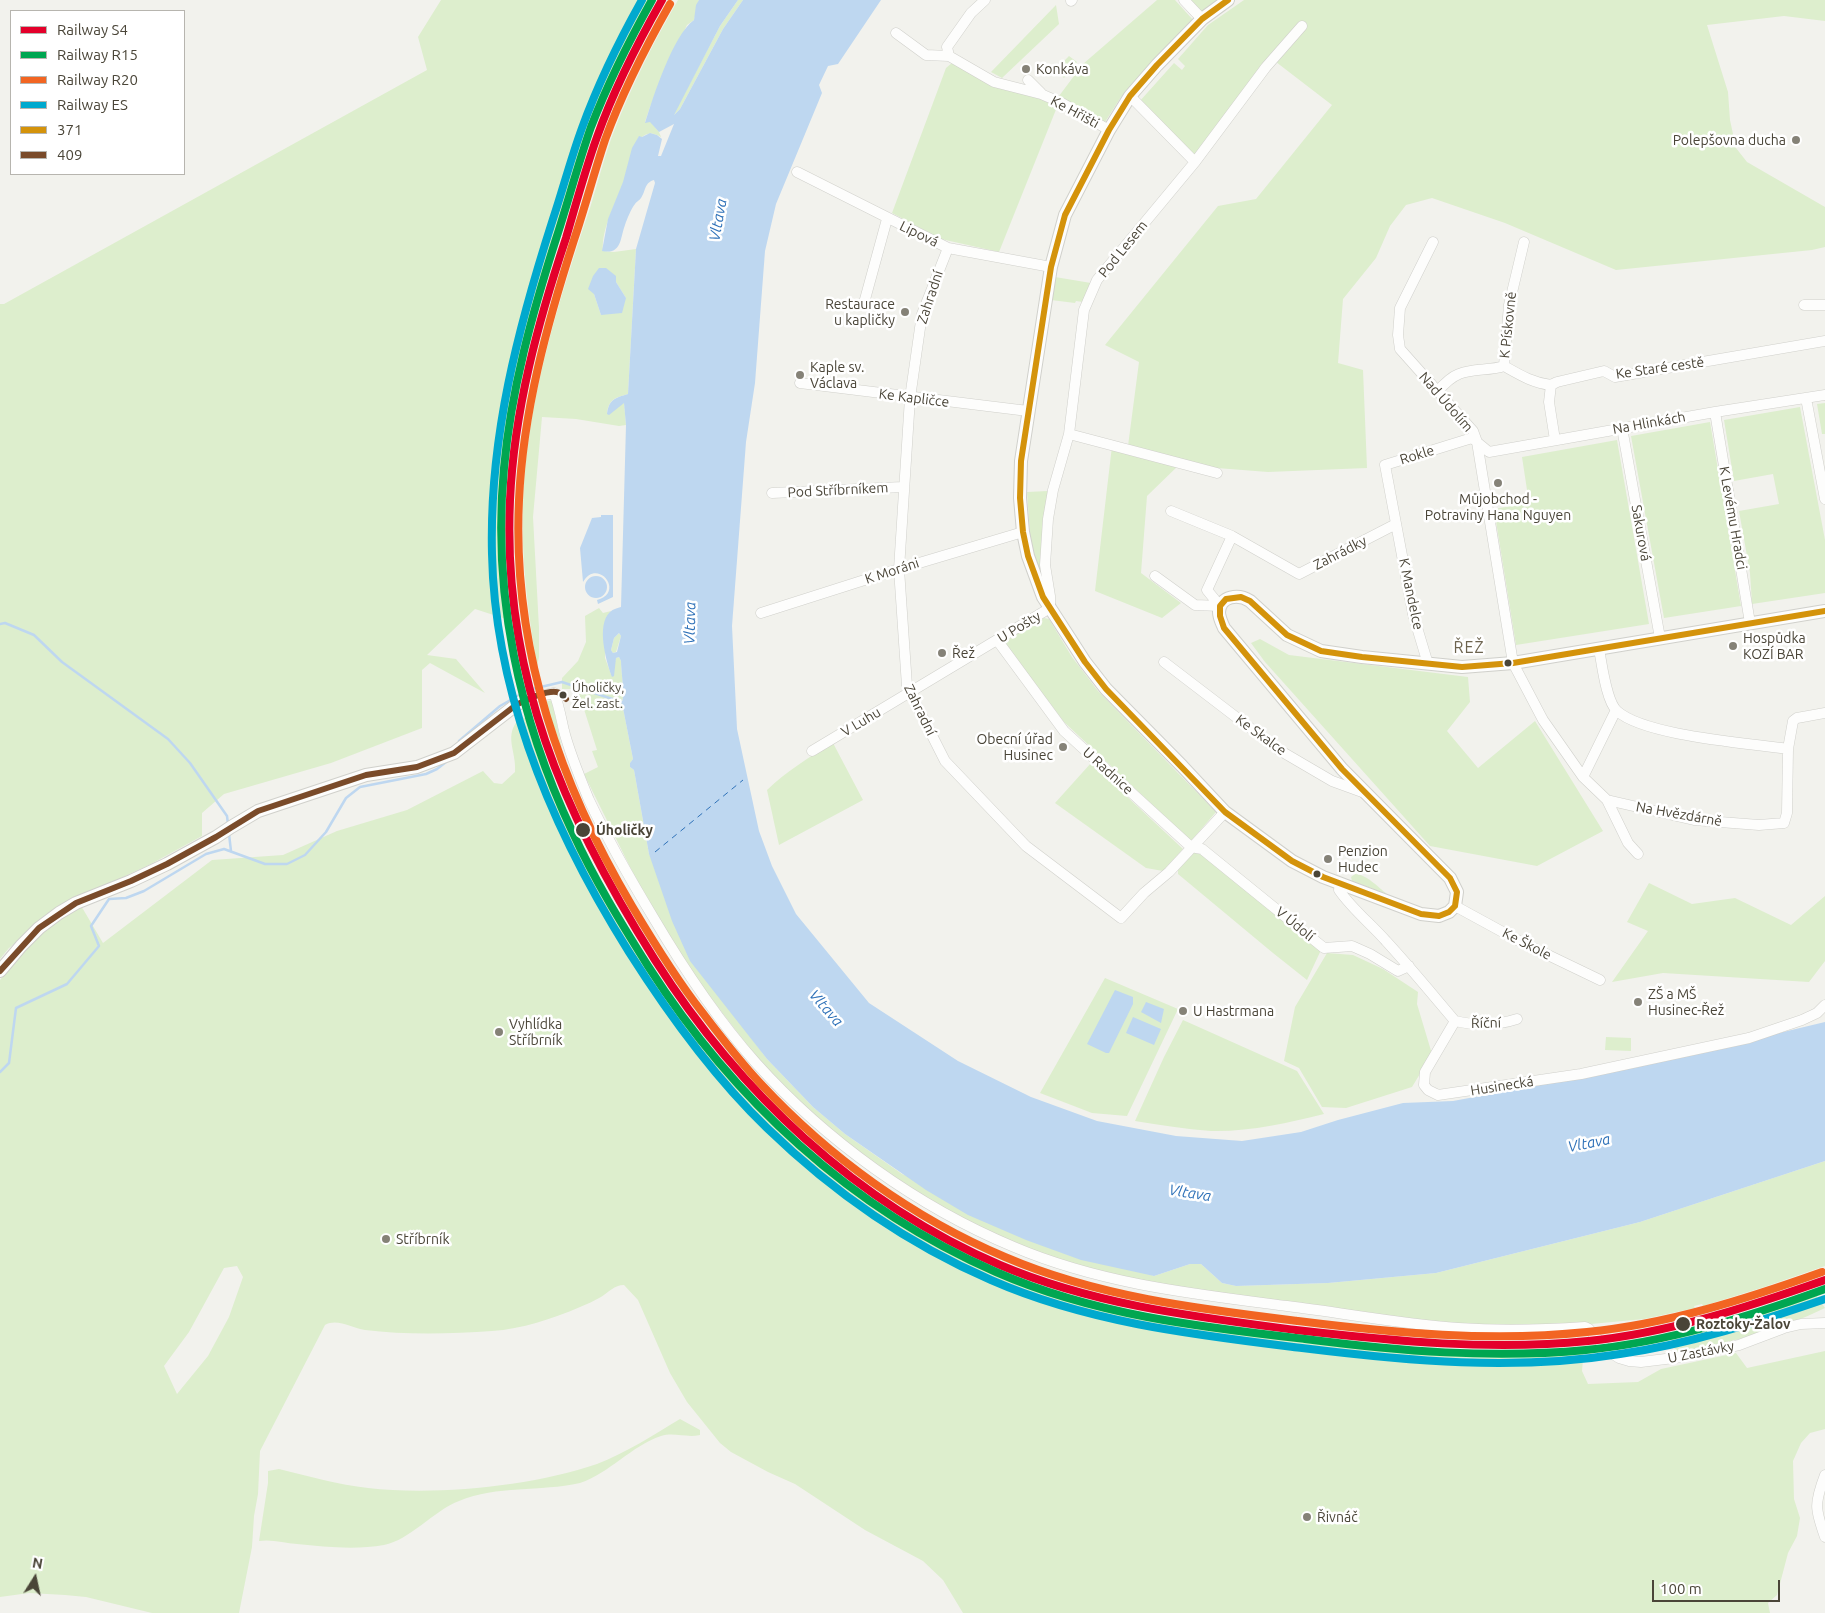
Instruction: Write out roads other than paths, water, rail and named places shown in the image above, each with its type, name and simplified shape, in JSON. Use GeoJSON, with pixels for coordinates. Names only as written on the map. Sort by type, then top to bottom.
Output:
{"type":"FeatureCollection","features":[{"type":"Feature","properties":{"kind":"street"},"geometry":{"type":"LineString","coordinates":[[949,56],[947,47],[971,13],[985,0]]}},
{"type":"Feature","properties":{"kind":"street"},"geometry":{"type":"LineString","coordinates":[[1184,0],[1202,20]]}},
{"type":"Feature","properties":{"kind":"street"},"geometry":{"type":"LineString","coordinates":[[1228,0],[1202,20],[1157,65],[1130,96],[1108,130],[1065,215],[1051,268],[1028,411],[1020,498],[1023,532],[1028,556],[1043,597],[1085,662],[1106,689],[1225,812],[1292,861],[1340,884],[1426,915],[1444,915],[1455,906],[1457,892],[1450,878],[1342,768],[1224,628],[1219,613],[1220,606],[1228,598],[1244,597],[1287,635],[1320,650],[1362,657],[1462,667],[1513,663],[1825,611]]}},
{"type":"Feature","properties":{"kind":"street","name":"Pod Lesem"},"geometry":{"type":"LineString","coordinates":[[1050,608],[1045,565],[1048,519],[1053,490],[1069,434],[1084,310],[1097,280],[1195,162],[1266,67],[1302,26]]}},
{"type":"Feature","properties":{"kind":"street","name":"Ke Hřišti"},"geometry":{"type":"LineString","coordinates":[[896,33],[926,55],[949,56],[994,82],[1042,94],[1062,103],[1108,130]]}},
{"type":"Feature","properties":{"kind":"street","name":"Ke Hřišti"},"geometry":{"type":"LineString","coordinates":[[1028,80],[1042,94]]}},
{"type":"Feature","properties":{"kind":"street"},"geometry":{"type":"LineString","coordinates":[[1130,96],[1195,162]]}},
{"type":"Feature","properties":{"kind":"street","name":"Lipová"},"geometry":{"type":"LineString","coordinates":[[797,172],[887,219],[948,248],[1051,268]]}},
{"type":"Feature","properties":{"kind":"street"},"geometry":{"type":"LineString","coordinates":[[864,303],[887,219]]}},
{"type":"Feature","properties":{"kind":"street","name":"Nad Údolím"},"geometry":{"type":"LineString","coordinates":[[1434,242],[1400,308],[1398,335],[1400,349],[1473,431],[1477,442],[1513,663]]}},
{"type":"Feature","properties":{"kind":"street","name":"K Pískovně"},"geometry":{"type":"LineString","coordinates":[[1437,392],[1461,373],[1504,366],[1509,305],[1524,242]]}},
{"type":"Feature","properties":{"kind":"street","name":"Zahradní"},"geometry":{"type":"LineString","coordinates":[[948,248],[922,314],[910,398],[898,569],[907,686],[945,761],[1026,846],[1120,918],[1169,872],[1225,812]]}},
{"type":"Feature","properties":{"kind":"street"},"geometry":{"type":"LineString","coordinates":[[1804,304],[1825,304]]}},
{"type":"Feature","properties":{"kind":"street","name":"Ke Staré cestě"},"geometry":{"type":"LineString","coordinates":[[1551,385],[1565,379],[1604,371],[1615,377],[1825,341]]}},
{"type":"Feature","properties":{"kind":"street"},"geometry":{"type":"LineString","coordinates":[[1504,366],[1529,380],[1539,384],[1551,385],[1549,402],[1555,440]]}},
{"type":"Feature","properties":{"kind":"street","name":"Ke Kapličce"},"geometry":{"type":"LineString","coordinates":[[800,383],[1028,411]]}},
{"type":"Feature","properties":{"kind":"street","name":"Na Hlinkách"},"geometry":{"type":"LineString","coordinates":[[1477,442],[1489,452],[1715,412],[1825,395]]}},
{"type":"Feature","properties":{"kind":"street"},"geometry":{"type":"LineString","coordinates":[[1806,398],[1825,499]]}},
{"type":"Feature","properties":{"kind":"street","name":"K Levému Hradci"},"geometry":{"type":"LineString","coordinates":[[1715,412],[1750,623]]}},
{"type":"Feature","properties":{"kind":"street","name":"Sakurová"},"geometry":{"type":"LineString","coordinates":[[1622,428],[1660,638]]}},
{"type":"Feature","properties":{"kind":"street"},"geometry":{"type":"LineString","coordinates":[[1069,434],[1217,473]]}},
{"type":"Feature","properties":{"kind":"street","name":"Rokle"},"geometry":{"type":"LineString","coordinates":[[1396,524],[1385,465],[1472,438],[1477,442]]}},
{"type":"Feature","properties":{"kind":"street","name":"Pod Stříbrníkem"},"geometry":{"type":"LineString","coordinates":[[772,493],[903,487]]}},
{"type":"Feature","properties":{"kind":"street","name":"Zahrádky"},"geometry":{"type":"LineString","coordinates":[[1172,511],[1232,536],[1300,574],[1396,524]]}},
{"type":"Feature","properties":{"kind":"street","name":"K Mandelce"},"geometry":{"type":"LineString","coordinates":[[1396,524],[1413,614],[1428,664]]}},
{"type":"Feature","properties":{"kind":"street","name":"K Moráni"},"geometry":{"type":"LineString","coordinates":[[761,613],[898,569],[1023,532]]}},
{"type":"Feature","properties":{"kind":"street"},"geometry":{"type":"LineString","coordinates":[[1220,606],[1207,590],[1232,536]]}},
{"type":"Feature","properties":{"kind":"street"},"geometry":{"type":"LineString","coordinates":[[1156,576],[1195,605],[1220,606]]}},
{"type":"Feature","properties":{"kind":"street","name":"U Pošty"},"geometry":{"type":"LineString","coordinates":[[910,692],[1050,608]]}},
{"type":"Feature","properties":{"kind":"street","name":"U Radnice"},"geometry":{"type":"LineString","coordinates":[[997,640],[1064,731],[1191,847]]}},
{"type":"Feature","properties":{"kind":"street"},"geometry":{"type":"LineString","coordinates":[[1599,649],[1607,690],[1616,710],[1632,720],[1670,731],[1788,748],[1793,721],[1797,718],[1825,714]]}},
{"type":"Feature","properties":{"kind":"street","name":"Ke Skalce"},"geometry":{"type":"LineString","coordinates":[[1164,662],[1279,750],[1332,781],[1366,794]]}},
{"type":"Feature","properties":{"kind":"street"},"geometry":{"type":"LineString","coordinates":[[1513,663],[1543,720],[1583,777],[1607,800],[1628,843],[1638,854]]}},
{"type":"Feature","properties":{"kind":"street","name":"V Luhu"},"geometry":{"type":"LineString","coordinates":[[812,752],[910,692]]}},
{"type":"Feature","properties":{"kind":"street","name":"U Zastávky"},"geometry":{"type":"LineString","coordinates":[[521,702],[554,693],[565,734],[589,798],[628,876],[673,952],[715,1012],[756,1063],[790,1099],[872,1168],[940,1210],[1016,1248],[1080,1270],[1170,1291],[1459,1328],[1585,1327],[1589,1328],[1607,1350],[1618,1358],[1629,1361],[1641,1362],[1682,1357],[1739,1345],[1784,1328],[1801,1324],[1825,1323]]}},
{"type":"Feature","properties":{"kind":"street"},"geometry":{"type":"LineString","coordinates":[[0,971],[26,941],[49,920],[66,908],[141,876],[216,837],[258,811],[366,775],[417,767],[450,755],[521,702]]}},
{"type":"Feature","properties":{"kind":"street"},"geometry":{"type":"LineString","coordinates":[[1583,777],[1616,710]]}},
{"type":"Feature","properties":{"kind":"street","name":"Na Hvězdárně"},"geometry":{"type":"LineString","coordinates":[[1607,800],[1694,820],[1759,825],[1784,823],[1787,813],[1788,748]]}},
{"type":"Feature","properties":{"kind":"street","name":"V Údolí"},"geometry":{"type":"LineString","coordinates":[[1191,847],[1202,848],[1324,948],[1352,946],[1370,954],[1398,971],[1409,966]]}},
{"type":"Feature","properties":{"kind":"street"},"geometry":{"type":"LineString","coordinates":[[1340,884],[1338,890],[1346,901],[1409,966],[1455,1020]]}},
{"type":"Feature","properties":{"kind":"street","name":"Ke Škole"},"geometry":{"type":"LineString","coordinates":[[1455,906],[1521,942],[1600,980]]}},
{"type":"Feature","properties":{"kind":"street","name":"Husinecká"},"geometry":{"type":"LineString","coordinates":[[1455,1020],[1425,1072],[1424,1085],[1428,1090],[1438,1095],[1581,1074],[1749,1038],[1802,1020],[1817,1013],[1825,1005]]}},
{"type":"Feature","properties":{"kind":"street","name":"Říční"},"geometry":{"type":"LineString","coordinates":[[1455,1020],[1473,1025],[1499,1025],[1516,1019]]}},
{"type":"Feature","properties":{"kind":"street"},"geometry":{"type":"LineString","coordinates":[[1825,1475],[1816,1501],[1819,1520],[1825,1538]]}},
{"type":"Feature","properties":{"kind":"water","name":"Vltava"},"geometry":{"type":"Polygon","coordinates":[[[699,0],[738,0],[720,26],[674,115],[680,109],[723,29],[743,0],[881,0],[838,64],[828,66],[819,85],[822,93],[776,204],[765,251],[755,383],[746,442],[732,626],[737,729],[759,831],[772,866],[796,914],[869,1003],[958,1061],[1031,1097],[1097,1121],[1176,1136],[1242,1141],[1301,1132],[1403,1103],[1453,1101],[1637,1067],[1825,1022],[1825,1161],[1640,1222],[1436,1273],[1328,1283],[1236,1286],[1222,1283],[1201,1264],[1190,1264],[1154,1276],[1081,1260],[1026,1240],[968,1215],[926,1190],[845,1134],[813,1107],[767,1059],[690,961],[672,921],[649,854],[634,770],[630,767],[633,759],[622,703],[621,661],[619,657],[616,658],[614,676],[612,677],[607,662],[603,634],[606,618],[611,611],[621,607],[626,425],[624,403],[609,415],[607,414],[609,405],[613,400],[628,394],[636,249],[655,183],[654,180],[647,185],[641,198],[632,209],[617,248],[609,252],[602,251],[608,219],[623,182],[632,148],[639,136],[642,137],[650,133],[662,139],[658,156],[661,156],[674,124],[659,132],[650,122],[645,123],[658,83],[671,52],[686,28],[694,20],[696,5],[699,0]],[[619,633],[614,638],[611,650],[613,653],[617,652],[621,636],[619,633]]]}},
{"type":"Feature","properties":{"kind":"water"},"geometry":{"type":"Polygon","coordinates":[[[599,268],[606,268],[616,276],[616,282],[626,298],[622,313],[601,315],[594,294],[588,289],[593,276],[599,268]]]}},
{"type":"Feature","properties":{"kind":"water"},"geometry":{"type":"Polygon","coordinates":[[[601,515],[613,515],[613,597],[598,604],[597,600],[605,596],[609,590],[609,584],[601,575],[595,573],[589,575],[583,582],[580,548],[592,518],[601,517],[601,515]]]}},
{"type":"Feature","properties":{"kind":"water"},"geometry":{"type":"Polygon","coordinates":[[[596,576],[604,579],[607,587],[604,595],[596,598],[588,595],[585,587],[588,579],[596,576]]]}},
{"type":"Feature","properties":{"kind":"water"},"geometry":{"type":"Polygon","coordinates":[[[1115,990],[1133,997],[1133,1004],[1109,1053],[1106,1053],[1087,1044],[1115,990]]]}},
{"type":"Feature","properties":{"kind":"water"},"geometry":{"type":"Polygon","coordinates":[[[1146,1002],[1164,1009],[1161,1023],[1141,1012],[1146,1002]]]}},
{"type":"Feature","properties":{"kind":"water"},"geometry":{"type":"Polygon","coordinates":[[[1133,1017],[1161,1029],[1154,1045],[1126,1033],[1133,1017]]]}},
{"type":"Feature","properties":{"kind":"waterway"},"geometry":{"type":"LineString","coordinates":[[0,624],[5,623],[34,635],[62,662],[168,739],[190,763],[227,816],[228,824]]}},
{"type":"Feature","properties":{"kind":"waterway"},"geometry":{"type":"LineString","coordinates":[[459,741],[500,706],[528,690],[562,682],[624,703]]}},
{"type":"Feature","properties":{"kind":"waterway"},"geometry":{"type":"LineString","coordinates":[[0,1072],[9,1063],[16,1008],[67,984],[99,946],[91,926],[109,899],[126,898],[144,891],[206,854],[224,849],[265,864],[287,864],[305,855],[326,832],[346,798],[360,787],[426,774],[446,762]]}},
{"type":"Feature","properties":{"kind":"waterway"},"geometry":{"type":"LineString","coordinates":[[229,834],[231,851]]}},
{"type":"Feature","properties":{"kind":"rail line","name":"ES"},"geometry":{"type":"LineString","coordinates":[[642,0],[609,63],[582,128],[540,260],[518,342],[508,384],[495,468],[492,554],[496,607],[504,660],[517,711],[553,811],[576,860],[644,976],[710,1066],[747,1108],[792,1151],[845,1194],[901,1233],[960,1266],[1028,1295],[1066,1307],[1105,1317],[1183,1332],[1381,1357],[1461,1362],[1541,1362],[1646,1350],[1749,1324],[1825,1299]]}},
{"type":"Feature","properties":{"kind":"rail line","name":"R15"},"geometry":{"type":"LineString","coordinates":[[652,0],[619,62],[591,127],[547,267],[517,381],[507,439],[501,515],[506,609],[524,701],[538,746],[554,790],[581,850],[628,934],[681,1015],[757,1105],[845,1183],[892,1216],[943,1246],[996,1272],[1033,1287],[1109,1309],[1187,1324],[1410,1350],[1480,1354],[1551,1353],[1617,1346],[1677,1335],[1767,1309],[1825,1289]]}},
{"type":"Feature","properties":{"kind":"rail line","name":"S4"},"geometry":{"type":"LineString","coordinates":[[662,0],[626,67],[604,119],[585,174],[537,334],[522,400],[512,466],[510,564],[516,625],[528,684],[545,741],[567,797],[593,852],[622,906],[655,960],[688,1008],[724,1055],[763,1098],[805,1139],[850,1176],[897,1210],[947,1240],[1000,1265],[1036,1279],[1109,1300],[1146,1308],[1221,1320],[1369,1338],[1479,1345],[1552,1344],[1618,1337],[1708,1318],[1825,1280]]}},
{"type":"Feature","properties":{"kind":"rail line","name":"R20"},"geometry":{"type":"LineString","coordinates":[[670,4],[634,71],[601,152],[555,304],[538,368],[525,434],[521,467],[519,554],[523,607],[532,660],[562,762],[606,859],[666,961],[692,999],[753,1076],[787,1111],[844,1161],[905,1204],[938,1224],[1005,1257],[1040,1271],[1112,1292],[1149,1300],[1261,1316],[1406,1332],[1479,1336],[1551,1335],[1617,1328],[1677,1317],[1736,1301],[1822,1272]]}},
{"type":"Feature","properties":{"kind":"place","name":"Konkáva"},"geometry":{"type":"Point","coordinates":[1026,69]}},
{"type":"Feature","properties":{"kind":"place","name":"Polepšovna ducha"},"geometry":{"type":"Point","coordinates":[1796,140]}},
{"type":"Feature","properties":{"kind":"place","name":"Restaurace u kapličky"},"geometry":{"type":"Point","coordinates":[905,312]}},
{"type":"Feature","properties":{"kind":"place","name":"Kaple sv. Václava"},"geometry":{"type":"Point","coordinates":[800,375]}},
{"type":"Feature","properties":{"kind":"place","name":"Můjobchod - Potraviny Hana Nguyen"},"geometry":{"type":"Point","coordinates":[1498,483]}},
{"type":"Feature","properties":{"kind":"place","name":"Hospůdka KOZÍ BAR"},"geometry":{"type":"Point","coordinates":[1733,646]}},
{"type":"Feature","properties":{"kind":"place","name":"Řež"},"geometry":{"type":"Point","coordinates":[942,653]}},
{"type":"Feature","properties":{"kind":"place","name":"Úholičky, Žel. zast."},"geometry":{"type":"Point","coordinates":[563,695]}},
{"type":"Feature","properties":{"kind":"place","name":"Obecní úřad Husinec"},"geometry":{"type":"Point","coordinates":[1063,747]}},
{"type":"Feature","properties":{"kind":"place","name":"Úholičky"},"geometry":{"type":"Point","coordinates":[583,830]}},
{"type":"Feature","properties":{"kind":"place","name":"Penzion Hudec"},"geometry":{"type":"Point","coordinates":[1328,859]}},
{"type":"Feature","properties":{"kind":"place","name":"ZŠ a MŠ Husinec-Řež"},"geometry":{"type":"Point","coordinates":[1638,1002]}},
{"type":"Feature","properties":{"kind":"place","name":"U Hastrmana"},"geometry":{"type":"Point","coordinates":[1183,1011]}},
{"type":"Feature","properties":{"kind":"place","name":"Vyhlídka Stříbrník"},"geometry":{"type":"Point","coordinates":[499,1032]}},
{"type":"Feature","properties":{"kind":"place","name":"Stříbrník"},"geometry":{"type":"Point","coordinates":[386,1239]}},
{"type":"Feature","properties":{"kind":"place","name":"Roztoky-Žalov"},"geometry":{"type":"Point","coordinates":[1683,1324]}},
{"type":"Feature","properties":{"kind":"place","name":"Řivnáč"},"geometry":{"type":"Point","coordinates":[1307,1517]}},
{"type":"Feature","properties":{"kind":"district","name":"ŘEŽ"},"geometry":{"type":"Point","coordinates":[1469,648]}}]}
